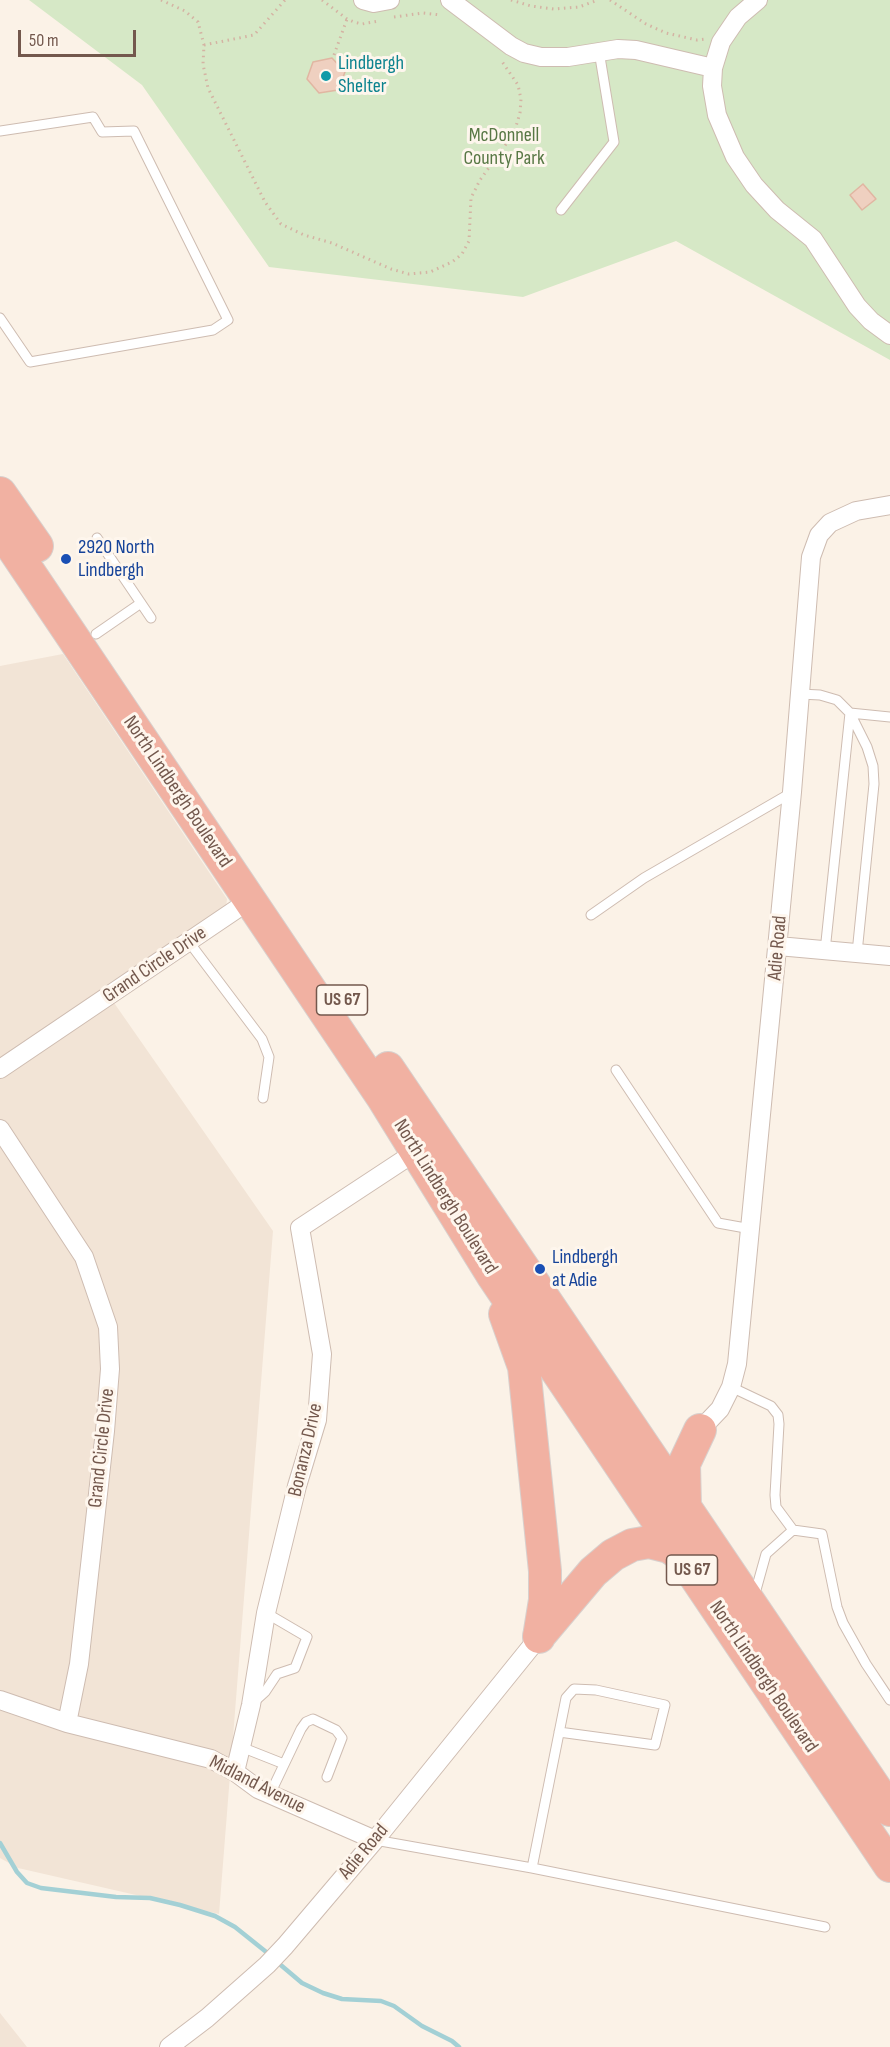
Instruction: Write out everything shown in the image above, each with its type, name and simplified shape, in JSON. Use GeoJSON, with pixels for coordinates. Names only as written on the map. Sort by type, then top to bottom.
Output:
{"type":"FeatureCollection","features":[{"type":"Feature","properties":{"kind":"highway","name":"North Lindbergh Boulevard"},"geometry":{"type":"LineString","coordinates":[[0,493],[890,1810]]}},
{"type":"Feature","properties":{"kind":"highway","name":"North Lindbergh Boulevard"},"geometry":{"type":"LineString","coordinates":[[0,529],[417,1151],[493,1275],[890,1866]]}},
{"type":"Feature","properties":{"kind":"highway"},"geometry":{"type":"LineString","coordinates":[[493,1275],[524,1367],[545,1571],[545,1600],[539,1637]]}},
{"type":"Feature","properties":{"kind":"highway"},"geometry":{"type":"LineString","coordinates":[[634,1430],[652,1440],[670,1443],[700,1430]]}},
{"type":"Feature","properties":{"kind":"highway"},"geometry":{"type":"LineString","coordinates":[[685,1506],[684,1464],[700,1430]]}},
{"type":"Feature","properties":{"kind":"highway"},"geometry":{"type":"LineString","coordinates":[[539,1637],[593,1572],[613,1555],[632,1545],[649,1542],[669,1547],[681,1555]]}},
{"type":"Feature","properties":{"kind":"street"},"geometry":{"type":"LineString","coordinates":[[363,0],[374,3],[390,0]]}},
{"type":"Feature","properties":{"kind":"street"},"geometry":{"type":"LineString","coordinates":[[758,0],[738,17],[722,42],[713,68],[712,86],[717,115],[735,157],[754,185],[777,210],[813,239],[857,306],[871,321],[890,335]]}},
{"type":"Feature","properties":{"kind":"street"},"geometry":{"type":"LineString","coordinates":[[449,9],[469,16],[524,53],[541,57],[568,57],[599,51],[636,50],[713,68]]}},
{"type":"Feature","properties":{"kind":"street","name":"Adie Road"},"geometry":{"type":"LineString","coordinates":[[700,1430],[720,1409],[731,1386],[737,1364],[778,946],[811,557],[819,535],[830,523],[856,511],[890,505]]}},
{"type":"Feature","properties":{"kind":"street","name":"Grand Circle Drive"},"geometry":{"type":"LineString","coordinates":[[0,1069],[250,900]]}},
{"type":"Feature","properties":{"kind":"street"},"geometry":{"type":"LineString","coordinates":[[778,946],[890,956]]}},
{"type":"Feature","properties":{"kind":"street","name":"Grand Circle Drive"},"geometry":{"type":"LineString","coordinates":[[0,1130],[84,1257],[108,1327],[110,1369],[99,1483],[79,1664],[67,1723]]}},
{"type":"Feature","properties":{"kind":"street","name":"Bonanza Drive"},"geometry":{"type":"LineString","coordinates":[[235,1772],[251,1705],[266,1613],[297,1485],[317,1420],[322,1354],[300,1228],[417,1151]]}},
{"type":"Feature","properties":{"kind":"street","name":"Adie Road"},"geometry":{"type":"LineString","coordinates":[[169,2047],[207,2019],[285,1946],[375,1840],[539,1637]]}},
{"type":"Feature","properties":{"kind":"street"},"geometry":{"type":"LineString","coordinates":[[0,1700],[67,1723]]}},
{"type":"Feature","properties":{"kind":"street","name":"Midland Avenue"},"geometry":{"type":"LineString","coordinates":[[67,1723],[211,1759],[235,1772],[258,1789],[375,1840]]}},
{"type":"Feature","properties":{"kind":"lane"},"geometry":{"type":"LineString","coordinates":[[561,210],[614,142],[599,51]]}},
{"type":"Feature","properties":{"kind":"lane"},"geometry":{"type":"LineString","coordinates":[[0,131],[93,117],[102,132],[134,131],[228,320],[213,330],[30,362],[0,318]]}},
{"type":"Feature","properties":{"kind":"lane"},"geometry":{"type":"LineString","coordinates":[[97,538],[151,618]]}},
{"type":"Feature","properties":{"kind":"lane"},"geometry":{"type":"LineString","coordinates":[[96,634],[141,603]]}},
{"type":"Feature","properties":{"kind":"lane"},"geometry":{"type":"LineString","coordinates":[[800,694],[820,695],[837,700],[850,713],[867,747],[873,766],[874,784],[857,953]]}},
{"type":"Feature","properties":{"kind":"lane"},"geometry":{"type":"LineString","coordinates":[[850,713],[890,717]]}},
{"type":"Feature","properties":{"kind":"lane"},"geometry":{"type":"LineString","coordinates":[[825,951],[850,713]]}},
{"type":"Feature","properties":{"kind":"lane"},"geometry":{"type":"LineString","coordinates":[[591,915],[644,878],[792,792]]}},
{"type":"Feature","properties":{"kind":"lane"},"geometry":{"type":"LineString","coordinates":[[189,942],[262,1039],[269,1057],[263,1098]]}},
{"type":"Feature","properties":{"kind":"lane"},"geometry":{"type":"LineString","coordinates":[[616,1070],[718,1223],[751,1229]]}},
{"type":"Feature","properties":{"kind":"lane"},"geometry":{"type":"LineString","coordinates":[[731,1386],[771,1406],[778,1415],[776,1507],[793,1530],[822,1534],[837,1607],[843,1623],[866,1665],[890,1700]]}},
{"type":"Feature","properties":{"kind":"lane"},"geometry":{"type":"LineString","coordinates":[[753,1605],[765,1554],[793,1530]]}},
{"type":"Feature","properties":{"kind":"lane"},"geometry":{"type":"LineString","coordinates":[[251,1705],[265,1692],[277,1674],[295,1668],[307,1636],[266,1613]]}},
{"type":"Feature","properties":{"kind":"lane"},"geometry":{"type":"LineString","coordinates":[[532,1868],[559,1732],[566,1698],[574,1689],[596,1690],[665,1705],[656,1745],[559,1732]]}},
{"type":"Feature","properties":{"kind":"lane"},"geometry":{"type":"LineString","coordinates":[[270,1794],[301,1729],[306,1722],[313,1719],[336,1730],[342,1738],[327,1777]]}},
{"type":"Feature","properties":{"kind":"lane"},"geometry":{"type":"LineString","coordinates":[[241,1747],[284,1764]]}},
{"type":"Feature","properties":{"kind":"lane"},"geometry":{"type":"LineString","coordinates":[[375,1840],[532,1868],[825,1927]]}},
{"type":"Feature","properties":{"kind":"path"},"geometry":{"type":"LineString","coordinates":[[162,0],[185,11],[198,22],[204,45],[203,64],[208,88],[272,213],[281,224],[391,269],[409,274],[430,272],[452,262],[462,254],[470,241],[471,198],[480,180],[514,134],[520,114],[521,99],[518,85],[499,58]]}},
{"type":"Feature","properties":{"kind":"path"},"geometry":{"type":"LineString","coordinates":[[204,45],[254,35],[285,0]]}},
{"type":"Feature","properties":{"kind":"path"},"geometry":{"type":"LineString","coordinates":[[322,0],[346,19],[362,24],[423,13],[440,14],[449,9]]}},
{"type":"Feature","properties":{"kind":"path"},"geometry":{"type":"LineString","coordinates":[[511,0],[554,9],[579,6],[598,0]]}},
{"type":"Feature","properties":{"kind":"path"},"geometry":{"type":"LineString","coordinates":[[610,0],[646,24],[666,33],[697,40],[710,39],[722,42]]}},
{"type":"Feature","properties":{"kind":"path"},"geometry":{"type":"LineString","coordinates":[[334,55],[346,19]]}},
{"type":"Feature","properties":{"kind":"shaded area"},"geometry":{"type":"Polygon","coordinates":[[[63,654],[227,899],[226,907],[103,987],[273,1231],[219,1914],[18,1868],[0,1858],[0,666],[63,654]]]}},
{"type":"Feature","properties":{"kind":"shaded area"},"geometry":{"type":"Polygon","coordinates":[[[0,2013],[27,2047],[0,2047],[0,2013]]]}},
{"type":"Feature","properties":{"kind":"green space","name":"McDonnell County Park"},"geometry":{"type":"Polygon","coordinates":[[[29,0],[890,0],[890,360],[676,241],[523,297],[269,267],[142,85],[29,0]]]}},
{"type":"Feature","properties":{"kind":"building","name":"Lindbergh Shelter"},"geometry":{"type":"Polygon","coordinates":[[[332,58],[345,72],[338,90],[319,93],[307,79],[313,62],[332,58]]]}},
{"type":"Feature","properties":{"kind":"building"},"geometry":{"type":"Polygon","coordinates":[[[863,184],[876,199],[862,210],[850,195],[863,184]]]}},
{"type":"Feature","properties":{"kind":"waterway"},"geometry":{"type":"LineString","coordinates":[[0,1843],[17,1872],[27,1883],[41,1888],[116,1897],[150,1898],[180,1905],[215,1916],[235,1927],[270,1955]]}},
{"type":"Feature","properties":{"kind":"waterway"},"geometry":{"type":"LineString","coordinates":[[276,1961],[302,1983],[323,1993],[342,1999],[381,2001],[394,2006],[422,2026],[459,2047]]}},
{"type":"Feature","properties":{"kind":"place","name":"Lindbergh Shelter"},"geometry":{"type":"Point","coordinates":[326,76]}},
{"type":"Feature","properties":{"kind":"place","name":"2920 North Lindbergh"},"geometry":{"type":"Point","coordinates":[66,559]}},
{"type":"Feature","properties":{"kind":"place","name":"Lindbergh at Adie"},"geometry":{"type":"Point","coordinates":[540,1269]}}]}
